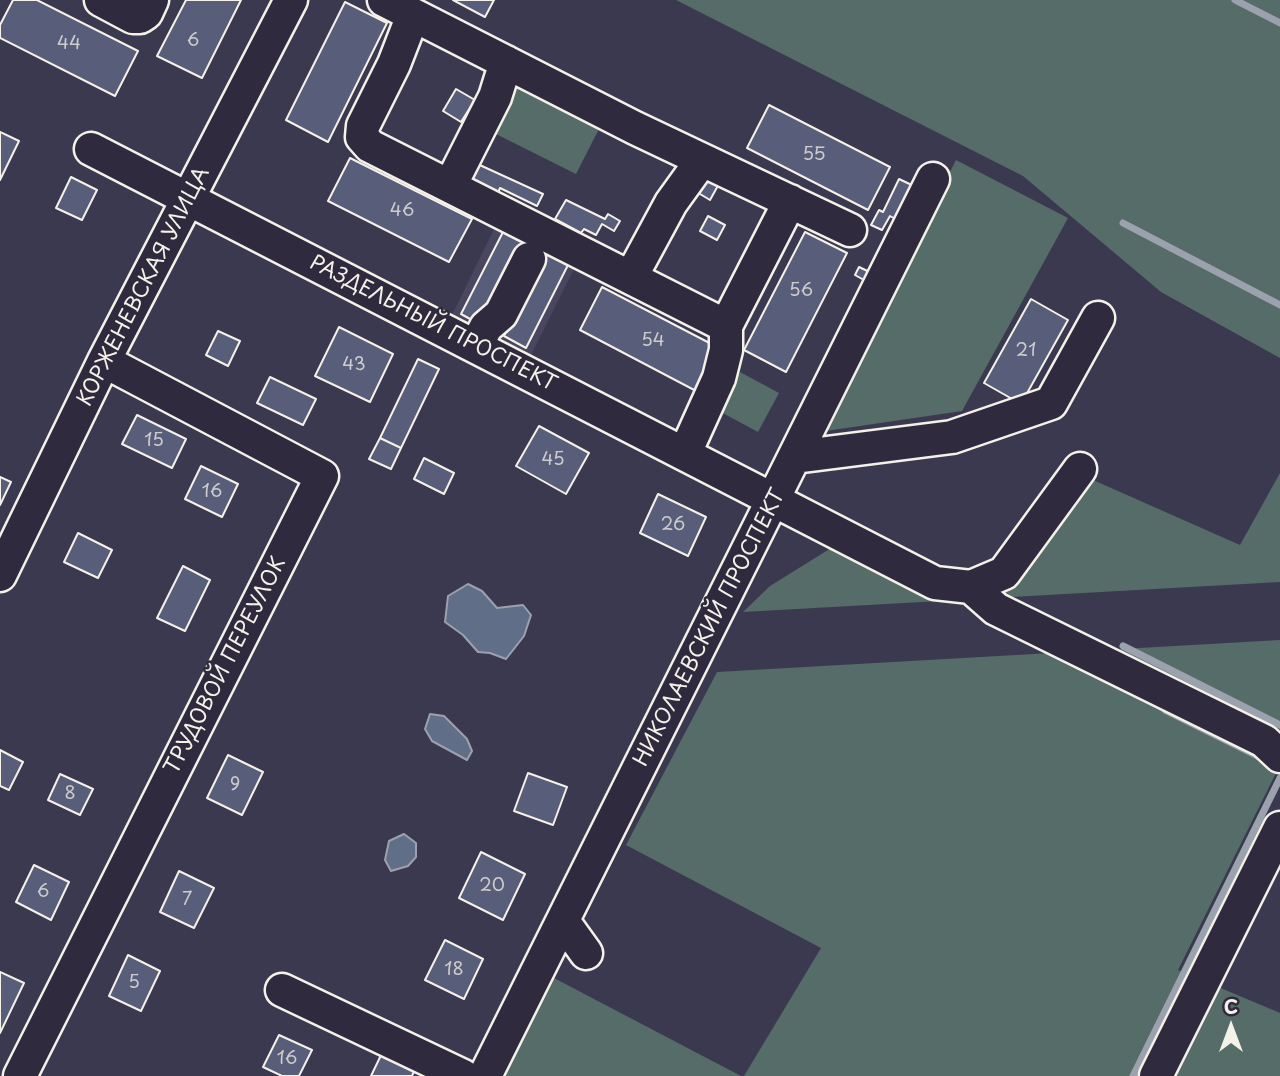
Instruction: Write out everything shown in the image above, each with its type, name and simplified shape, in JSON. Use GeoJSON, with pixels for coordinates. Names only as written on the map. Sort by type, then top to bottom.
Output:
{"type":"FeatureCollection","features":[{"type":"Feature","properties":{"kind":"street"},"geometry":{"type":"LineString","coordinates":[[101,0],[133,17],[141,17],[146,13],[152,0]]}},
{"type":"Feature","properties":{"kind":"street","name":"КОРЖЕНЕВСКАЯ УЛИЦА"},"geometry":{"type":"LineString","coordinates":[[0,575],[104,361],[291,0]]}},
{"type":"Feature","properties":{"kind":"street"},"geometry":{"type":"LineString","coordinates":[[384,0],[626,124],[850,230]]}},
{"type":"Feature","properties":{"kind":"street"},"geometry":{"type":"LineString","coordinates":[[413,15],[394,64],[363,126],[362,137],[370,146],[726,326]]}},
{"type":"Feature","properties":{"kind":"street"},"geometry":{"type":"LineString","coordinates":[[450,186],[495,97],[506,62]]}},
{"type":"Feature","properties":{"kind":"street","name":"РАЗДЕЛЬНЫЙ ПРОСПЕКТ"},"geometry":{"type":"LineString","coordinates":[[90,149],[935,583],[971,587]]}},
{"type":"Feature","properties":{"kind":"street"},"geometry":{"type":"LineString","coordinates":[[631,277],[671,203],[702,159]]}},
{"type":"Feature","properties":{"kind":"street","name":"НИКОЛАЕВСКИЙ ПРОСПЕКТ"},"geometry":{"type":"LineString","coordinates":[[485,1076],[933,179]]}},
{"type":"Feature","properties":{"kind":"street"},"geometry":{"type":"LineString","coordinates":[[685,453],[719,378],[726,350],[726,326],[790,201]]}},
{"type":"Feature","properties":{"kind":"street"},"geometry":{"type":"LineString","coordinates":[[476,346],[486,327],[501,314],[529,259]]}},
{"type":"Feature","properties":{"kind":"street"},"geometry":{"type":"LineString","coordinates":[[795,457],[952,437],[1051,403],[1098,318]]}},
{"type":"Feature","properties":{"kind":"street","name":"ТРУДОВОЙ ПЕРЕУЛОК"},"geometry":{"type":"LineString","coordinates":[[20,1076],[322,476],[104,361]]}},
{"type":"Feature","properties":{"kind":"street"},"geometry":{"type":"LineString","coordinates":[[1080,469],[1004,573],[971,587],[996,610],[1264,741],[1280,756]]}},
{"type":"Feature","properties":{"kind":"street"},"geometry":{"type":"LineString","coordinates":[[1156,1076],[1280,828]]}},
{"type":"Feature","properties":{"kind":"street"},"geometry":{"type":"LineString","coordinates":[[563,921],[586,953]]}},
{"type":"Feature","properties":{"kind":"street"},"geometry":{"type":"LineString","coordinates":[[282,990],[463,1076]]}},
{"type":"Feature","properties":{"kind":"shaded area"},"geometry":{"type":"Polygon","coordinates":[[[497,223],[577,263],[531,355],[452,315],[497,223]]]}},
{"type":"Feature","properties":{"kind":"shaded area"},"geometry":{"type":"Polygon","coordinates":[[[468,584],[482,591],[497,608],[523,605],[531,615],[524,636],[506,659],[478,652],[463,635],[445,622],[448,596],[468,584]]]}},
{"type":"Feature","properties":{"kind":"shaded area"},"geometry":{"type":"Polygon","coordinates":[[[430,714],[444,716],[467,739],[472,751],[467,760],[432,741],[425,729],[430,714]]]}},
{"type":"Feature","properties":{"kind":"shaded area"},"geometry":{"type":"Polygon","coordinates":[[[404,834],[416,843],[416,857],[408,866],[391,871],[385,860],[389,841],[404,834]]]}},
{"type":"Feature","properties":{"kind":"green space"},"geometry":{"type":"Polygon","coordinates":[[[676,0],[1280,0],[1280,358],[1161,292],[1023,176],[676,0]]]}},
{"type":"Feature","properties":{"kind":"green space"},"geometry":{"type":"Polygon","coordinates":[[[514,82],[601,125],[576,174],[490,131],[514,82]]]}},
{"type":"Feature","properties":{"kind":"green space"},"geometry":{"type":"Polygon","coordinates":[[[956,160],[1068,218],[962,411],[819,432],[956,160]]]}},
{"type":"Feature","properties":{"kind":"green space"},"geometry":{"type":"Polygon","coordinates":[[[740,372],[779,393],[758,432],[719,411],[740,372]]]}},
{"type":"Feature","properties":{"kind":"green space"},"geometry":{"type":"Polygon","coordinates":[[[1280,473],[1280,582],[743,612],[770,586],[836,545],[914,572],[1012,581],[1093,480],[1240,545],[1280,473]]]}},
{"type":"Feature","properties":{"kind":"green space"},"geometry":{"type":"Polygon","coordinates":[[[1280,640],[1280,765],[1178,970],[1280,1013],[1280,1076],[744,1076],[821,948],[626,845],[717,672],[1280,640]]]}},
{"type":"Feature","properties":{"kind":"green space"},"geometry":{"type":"Polygon","coordinates":[[[552,977],[741,1076],[504,1076],[552,977]]]}},
{"type":"Feature","properties":{"kind":"building"},"geometry":{"type":"Polygon","coordinates":[[[13,0],[37,0],[138,51],[115,96],[0,38],[0,25],[13,0]]]}},
{"type":"Feature","properties":{"kind":"building"},"geometry":{"type":"Polygon","coordinates":[[[186,0],[241,0],[202,78],[157,56],[186,0]]]}},
{"type":"Feature","properties":{"kind":"building"},"geometry":{"type":"Polygon","coordinates":[[[453,0],[494,0],[485,17],[453,0]]]}},
{"type":"Feature","properties":{"kind":"building"},"geometry":{"type":"Polygon","coordinates":[[[345,2],[387,23],[328,142],[286,120],[345,2]]]}},
{"type":"Feature","properties":{"kind":"building"},"geometry":{"type":"Polygon","coordinates":[[[456,89],[475,100],[461,122],[443,111],[456,89]]]}},
{"type":"Feature","properties":{"kind":"building"},"geometry":{"type":"Polygon","coordinates":[[[769,105],[890,167],[868,210],[747,148],[769,105]]]}},
{"type":"Feature","properties":{"kind":"building"},"geometry":{"type":"Polygon","coordinates":[[[0,132],[19,141],[0,180],[0,132]]]}},
{"type":"Feature","properties":{"kind":"building"},"geometry":{"type":"Polygon","coordinates":[[[350,158],[472,219],[449,262],[328,201],[350,158]]]}},
{"type":"Feature","properties":{"kind":"building"},"geometry":{"type":"Polygon","coordinates":[[[471,161],[543,194],[537,206],[500,188],[497,195],[463,178],[471,161]]]}},
{"type":"Feature","properties":{"kind":"building"},"geometry":{"type":"Polygon","coordinates":[[[705,174],[720,182],[710,200],[695,191],[705,174]]]}},
{"type":"Feature","properties":{"kind":"building"},"geometry":{"type":"Polygon","coordinates":[[[71,177],[97,190],[82,220],[56,208],[71,177]]]}},
{"type":"Feature","properties":{"kind":"building"},"geometry":{"type":"Polygon","coordinates":[[[899,179],[916,187],[899,221],[890,216],[882,230],[871,225],[879,210],[883,212],[899,179]]]}},
{"type":"Feature","properties":{"kind":"building"},"geometry":{"type":"Polygon","coordinates":[[[566,200],[605,219],[608,214],[620,221],[614,231],[602,224],[596,235],[584,229],[581,233],[555,219],[566,200]]]}},
{"type":"Feature","properties":{"kind":"building"},"geometry":{"type":"Polygon","coordinates":[[[708,216],[725,225],[717,240],[700,231],[708,216]]]}},
{"type":"Feature","properties":{"kind":"building"},"geometry":{"type":"Polygon","coordinates":[[[503,232],[523,242],[481,325],[461,314],[503,232]]]}},
{"type":"Feature","properties":{"kind":"building"},"geometry":{"type":"Polygon","coordinates":[[[805,232],[847,253],[786,372],[744,350],[805,232]]]}},
{"type":"Feature","properties":{"kind":"building"},"geometry":{"type":"Polygon","coordinates":[[[546,253],[568,265],[526,348],[504,336],[546,253]]]}},
{"type":"Feature","properties":{"kind":"building"},"geometry":{"type":"Polygon","coordinates":[[[859,267],[876,275],[871,284],[855,275],[859,267]]]}},
{"type":"Feature","properties":{"kind":"building"},"geometry":{"type":"Polygon","coordinates":[[[602,287],[721,349],[698,392],[580,330],[602,287]]]}},
{"type":"Feature","properties":{"kind":"building"},"geometry":{"type":"Polygon","coordinates":[[[1031,299],[1068,320],[1021,404],[984,383],[1031,299]]]}},
{"type":"Feature","properties":{"kind":"building"},"geometry":{"type":"Polygon","coordinates":[[[339,327],[393,354],[370,402],[315,376],[339,327]]]}},
{"type":"Feature","properties":{"kind":"building"},"geometry":{"type":"Polygon","coordinates":[[[218,331],[240,341],[228,366],[206,355],[218,331]]]}},
{"type":"Feature","properties":{"kind":"building"},"geometry":{"type":"Polygon","coordinates":[[[418,359],[439,369],[401,448],[380,438],[418,359]]]}},
{"type":"Feature","properties":{"kind":"building"},"geometry":{"type":"Polygon","coordinates":[[[270,377],[316,399],[303,425],[257,403],[270,377]]]}},
{"type":"Feature","properties":{"kind":"building"},"geometry":{"type":"Polygon","coordinates":[[[137,415],[186,439],[172,468],[122,444],[137,415]]]}},
{"type":"Feature","properties":{"kind":"building"},"geometry":{"type":"Polygon","coordinates":[[[539,426],[589,453],[566,494],[516,466],[539,426]]]}},
{"type":"Feature","properties":{"kind":"building"},"geometry":{"type":"Polygon","coordinates":[[[380,438],[401,448],[391,469],[369,459],[380,438]]]}},
{"type":"Feature","properties":{"kind":"building"},"geometry":{"type":"Polygon","coordinates":[[[424,458],[454,473],[444,494],[414,479],[424,458]]]}},
{"type":"Feature","properties":{"kind":"building"},"geometry":{"type":"Polygon","coordinates":[[[201,466],[238,484],[222,517],[185,499],[201,466]]]}},
{"type":"Feature","properties":{"kind":"building"},"geometry":{"type":"Polygon","coordinates":[[[0,477],[11,482],[0,505],[0,477]]]}},
{"type":"Feature","properties":{"kind":"building"},"geometry":{"type":"Polygon","coordinates":[[[658,494],[706,517],[688,556],[640,533],[658,494]]]}},
{"type":"Feature","properties":{"kind":"building"},"geometry":{"type":"Polygon","coordinates":[[[78,533],[112,550],[98,578],[64,562],[78,533]]]}},
{"type":"Feature","properties":{"kind":"building"},"geometry":{"type":"Polygon","coordinates":[[[183,566],[210,580],[185,631],[157,618],[183,566]]]}},
{"type":"Feature","properties":{"kind":"building"},"geometry":{"type":"Polygon","coordinates":[[[0,750],[23,762],[9,790],[0,786],[0,750]]]}},
{"type":"Feature","properties":{"kind":"building"},"geometry":{"type":"Polygon","coordinates":[[[228,755],[263,772],[242,815],[207,798],[228,755]]]}},
{"type":"Feature","properties":{"kind":"building"},"geometry":{"type":"Polygon","coordinates":[[[528,773],[567,787],[553,825],[514,811],[528,773]]]}},
{"type":"Feature","properties":{"kind":"building"},"geometry":{"type":"Polygon","coordinates":[[[60,774],[93,789],[80,815],[48,800],[60,774]]]}},
{"type":"Feature","properties":{"kind":"building"},"geometry":{"type":"Polygon","coordinates":[[[481,852],[525,874],[503,920],[459,898],[481,852]]]}},
{"type":"Feature","properties":{"kind":"building"},"geometry":{"type":"Polygon","coordinates":[[[34,865],[69,882],[51,920],[16,902],[34,865]]]}},
{"type":"Feature","properties":{"kind":"building"},"geometry":{"type":"Polygon","coordinates":[[[179,871],[214,888],[194,928],[160,912],[179,871]]]}},
{"type":"Feature","properties":{"kind":"building"},"geometry":{"type":"Polygon","coordinates":[[[445,940],[483,959],[464,999],[425,980],[445,940]]]}},
{"type":"Feature","properties":{"kind":"building"},"geometry":{"type":"Polygon","coordinates":[[[128,955],[160,971],[141,1011],[109,996],[128,955]]]}},
{"type":"Feature","properties":{"kind":"building"},"geometry":{"type":"Polygon","coordinates":[[[0,972],[24,983],[0,1033],[0,972]]]}},
{"type":"Feature","properties":{"kind":"building"},"geometry":{"type":"Polygon","coordinates":[[[279,1035],[312,1050],[299,1076],[282,1076],[263,1067],[279,1035]]]}},
{"type":"Feature","properties":{"kind":"building"},"geometry":{"type":"Polygon","coordinates":[[[383,1051],[416,1067],[412,1076],[371,1076],[383,1051]]]}},
{"type":"Feature","properties":{"kind":"waterway"},"geometry":{"type":"LineString","coordinates":[[1235,0],[1280,23]]}},
{"type":"Feature","properties":{"kind":"waterway"},"geometry":{"type":"LineString","coordinates":[[1123,223],[1280,305]]}},
{"type":"Feature","properties":{"kind":"waterway"},"geometry":{"type":"LineString","coordinates":[[1123,646],[1280,725]]}},
{"type":"Feature","properties":{"kind":"waterway"},"geometry":{"type":"LineString","coordinates":[[1165,710],[1264,759]]}},
{"type":"Feature","properties":{"kind":"waterway"},"geometry":{"type":"LineString","coordinates":[[1133,1076],[1280,778]]}}]}
